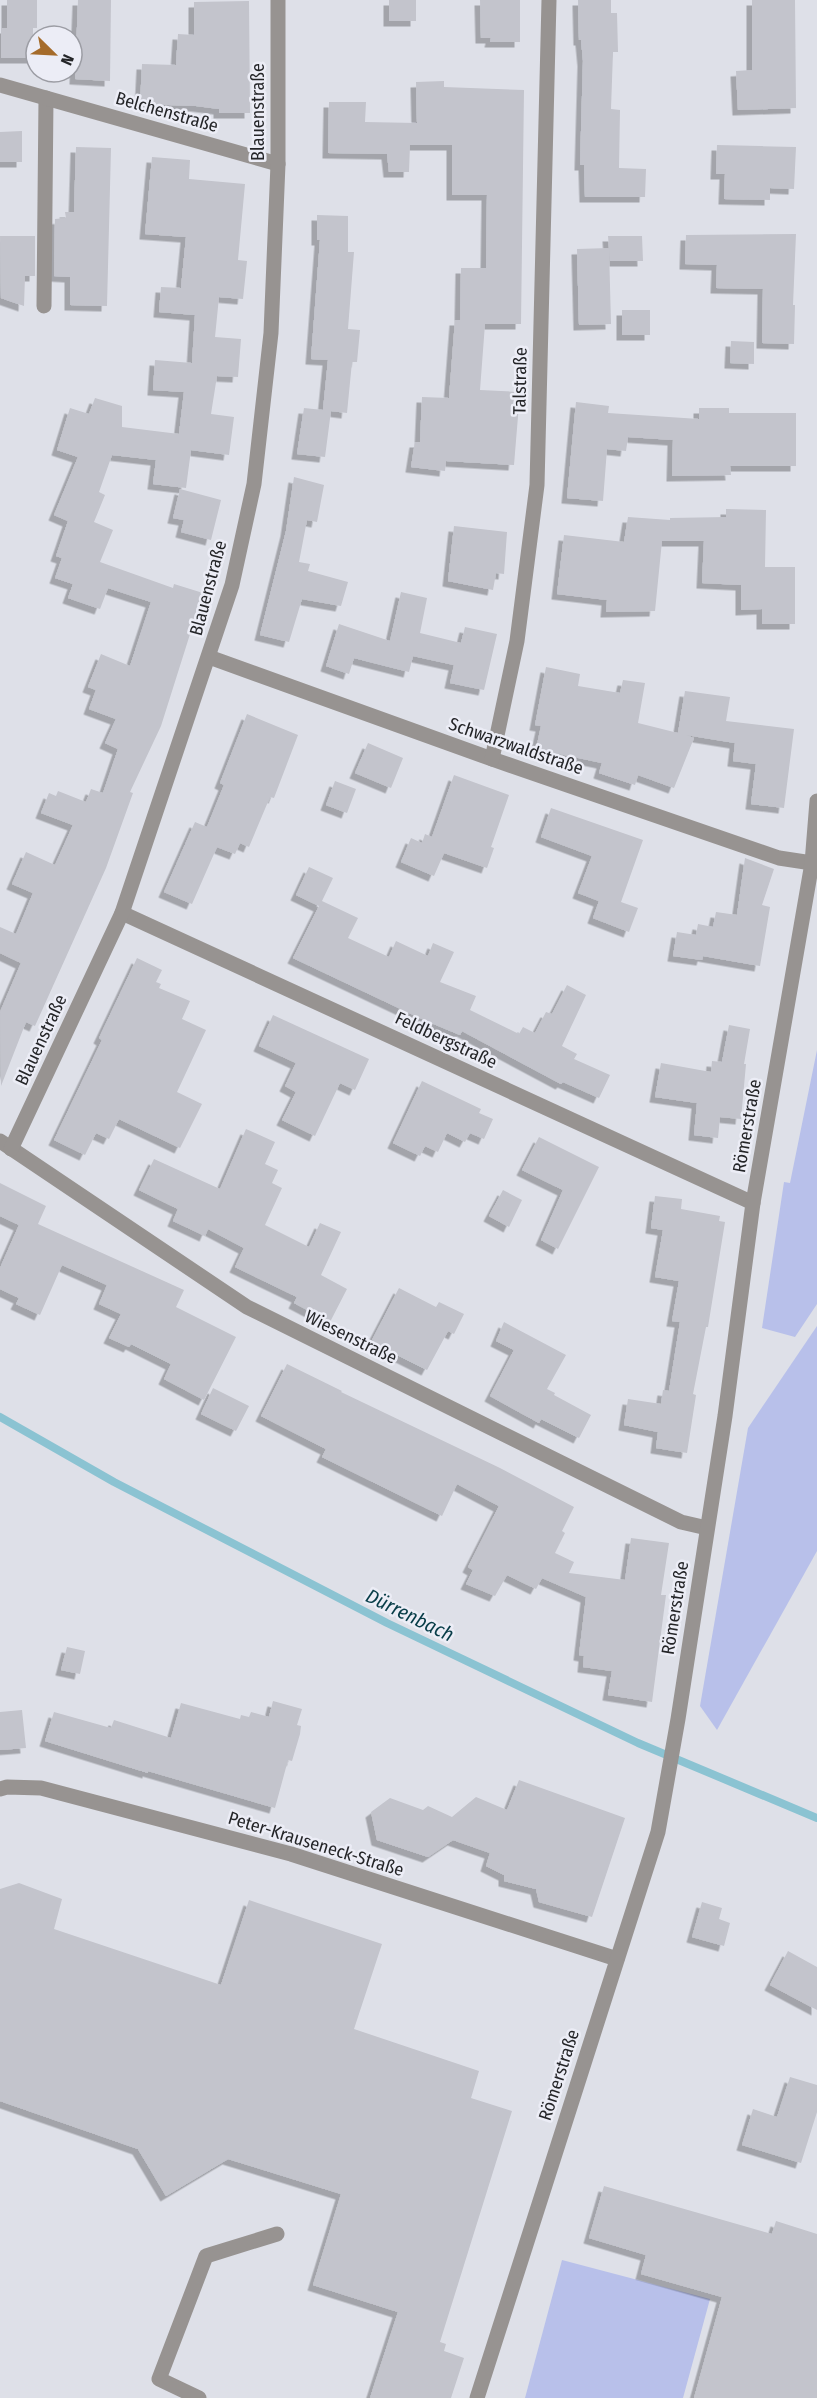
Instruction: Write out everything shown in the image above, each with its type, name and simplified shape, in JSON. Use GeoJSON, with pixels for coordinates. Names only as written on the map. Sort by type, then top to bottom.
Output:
{"type":"FeatureCollection","features":[{"type":"Feature","properties":{"kind":"street","name":"Blauenstraße"},"geometry":{"type":"LineString","coordinates":[[5,1145],[122,913],[232,585],[254,484],[271,333],[278,164],[278,0]]}},
{"type":"Feature","properties":{"kind":"street","name":"Talstraße"},"geometry":{"type":"LineString","coordinates":[[492,759],[517,641],[537,485],[549,0]]}},
{"type":"Feature","properties":{"kind":"street","name":"Belchenstraße"},"geometry":{"type":"LineString","coordinates":[[0,85],[278,164]]}},
{"type":"Feature","properties":{"kind":"street"},"geometry":{"type":"LineString","coordinates":[[44,306],[46,98]]}},
{"type":"Feature","properties":{"kind":"street","name":"Schwarzwaldstraße"},"geometry":{"type":"LineString","coordinates":[[209,657],[492,759],[779,858],[812,863]]}},
{"type":"Feature","properties":{"kind":"street","name":"Römerstraße"},"geometry":{"type":"LineString","coordinates":[[477,2398],[658,1832],[725,1416],[753,1203],[812,863],[817,801]]}},
{"type":"Feature","properties":{"kind":"street","name":"Feldbergstraße"},"geometry":{"type":"LineString","coordinates":[[122,913],[753,1203]]}},
{"type":"Feature","properties":{"kind":"street","name":"Wiesenstraße"},"geometry":{"type":"LineString","coordinates":[[5,1145],[247,1308],[681,1522],[707,1528]]}},
{"type":"Feature","properties":{"kind":"street","name":"Peter-Krauseneck-Straße"},"geometry":{"type":"LineString","coordinates":[[0,1789],[7,1787],[41,1788],[291,1854],[617,1959]]}},
{"type":"Feature","properties":{"kind":"street"},"geometry":{"type":"LineString","coordinates":[[199,2398],[159,2379],[206,2256],[277,2234]]}},
{"type":"Feature","properties":{"kind":"shaded area"},"geometry":{"type":"Polygon","coordinates":[[[817,1050],[817,1304],[795,1337],[762,1328],[784,1182],[790,1183],[817,1050]]]}},
{"type":"Feature","properties":{"kind":"shaded area"},"geometry":{"type":"Polygon","coordinates":[[[817,1326],[817,1551],[717,1730],[700,1706],[748,1428],[817,1326]]]}},
{"type":"Feature","properties":{"kind":"shaded area"},"geometry":{"type":"Polygon","coordinates":[[[562,2260],[710,2299],[683,2398],[525,2398],[562,2260]]]}},
{"type":"Feature","properties":{"kind":"building"},"geometry":{"type":"Polygon","coordinates":[[[7,0],[37,0],[37,24],[24,24],[24,58],[1,58],[1,28],[7,28],[7,0]]]}},
{"type":"Feature","properties":{"kind":"building"},"geometry":{"type":"Polygon","coordinates":[[[78,0],[111,0],[110,81],[84,80],[84,24],[77,24],[78,0]]]}},
{"type":"Feature","properties":{"kind":"building"},"geometry":{"type":"Polygon","coordinates":[[[389,0],[416,0],[416,21],[389,21],[389,0]]]}},
{"type":"Feature","properties":{"kind":"building"},"geometry":{"type":"Polygon","coordinates":[[[480,0],[520,0],[520,42],[490,42],[491,38],[481,38],[480,0]]]}},
{"type":"Feature","properties":{"kind":"building"},"geometry":{"type":"Polygon","coordinates":[[[578,0],[611,0],[611,13],[617,13],[618,52],[613,52],[611,109],[620,110],[619,168],[646,169],[645,197],[585,197],[584,165],[580,165],[583,61],[581,40],[579,40],[578,0]]]}},
{"type":"Feature","properties":{"kind":"building"},"geometry":{"type":"Polygon","coordinates":[[[752,0],[795,0],[796,108],[738,110],[736,71],[752,70],[752,0]]]}},
{"type":"Feature","properties":{"kind":"building"},"geometry":{"type":"Polygon","coordinates":[[[249,1],[250,113],[219,113],[219,109],[196,106],[140,104],[142,64],[176,65],[178,34],[194,35],[194,2],[249,1]]]}},
{"type":"Feature","properties":{"kind":"building"},"geometry":{"type":"Polygon","coordinates":[[[444,81],[444,87],[524,90],[521,324],[485,324],[480,390],[520,392],[514,465],[446,461],[445,471],[411,467],[415,442],[420,442],[422,397],[449,398],[455,320],[460,320],[461,268],[486,268],[487,195],[452,195],[452,145],[410,145],[409,172],[389,172],[387,154],[328,153],[329,102],[366,102],[365,122],[417,123],[416,82],[444,81]]]}},
{"type":"Feature","properties":{"kind":"building"},"geometry":{"type":"Polygon","coordinates":[[[22,131],[22,162],[0,162],[0,132],[22,131]]]}},
{"type":"Feature","properties":{"kind":"building"},"geometry":{"type":"Polygon","coordinates":[[[717,145],[796,147],[794,189],[770,188],[770,200],[724,199],[725,174],[716,174],[717,145]]]}},
{"type":"Feature","properties":{"kind":"building"},"geometry":{"type":"Polygon","coordinates":[[[76,147],[111,148],[107,306],[70,305],[70,277],[54,276],[55,219],[66,218],[65,212],[74,212],[76,147]]]}},
{"type":"Feature","properties":{"kind":"building"},"geometry":{"type":"Polygon","coordinates":[[[152,157],[190,160],[189,179],[245,184],[238,260],[247,261],[243,299],[219,297],[215,337],[241,339],[238,377],[217,376],[211,414],[234,417],[229,455],[191,450],[186,488],[153,484],[156,460],[112,455],[99,492],[105,495],[94,522],[113,530],[100,562],[173,588],[174,584],[203,593],[161,726],[130,792],[133,793],[106,868],[35,1026],[26,1022],[1,1086],[0,1012],[21,963],[0,953],[0,927],[16,934],[33,893],[12,884],[26,852],[55,865],[73,825],[41,813],[49,793],[56,796],[58,791],[86,802],[91,789],[103,793],[118,749],[105,743],[116,719],[89,709],[96,690],[88,687],[101,654],[130,666],[151,602],[108,588],[100,609],[68,598],[73,584],[55,578],[62,558],[56,556],[68,521],[54,515],[78,457],[57,450],[70,408],[89,414],[95,398],[122,406],[122,427],[179,434],[184,392],[153,390],[155,360],[192,363],[195,315],[159,312],[161,287],[181,288],[186,237],[145,234],[152,157]]]}},
{"type":"Feature","properties":{"kind":"building"},"geometry":{"type":"Polygon","coordinates":[[[317,215],[348,216],[348,252],[354,252],[348,329],[360,330],[357,362],[352,362],[347,413],[331,411],[325,457],[297,454],[304,408],[323,410],[328,360],[311,359],[320,240],[317,240],[317,215]]]}},
{"type":"Feature","properties":{"kind":"building"},"geometry":{"type":"Polygon","coordinates":[[[796,234],[794,344],[762,343],[763,289],[716,288],[717,265],[685,264],[686,235],[796,234]]]}},
{"type":"Feature","properties":{"kind":"building"},"geometry":{"type":"Polygon","coordinates":[[[0,236],[35,236],[35,276],[25,276],[24,306],[1,298],[0,236]]]}},
{"type":"Feature","properties":{"kind":"building"},"geometry":{"type":"Polygon","coordinates":[[[608,236],[642,236],[643,261],[610,261],[608,236]]]}},
{"type":"Feature","properties":{"kind":"building"},"geometry":{"type":"Polygon","coordinates":[[[609,248],[611,324],[579,325],[577,249],[609,248]]]}},
{"type":"Feature","properties":{"kind":"building"},"geometry":{"type":"Polygon","coordinates":[[[622,310],[650,310],[650,335],[622,335],[622,310]]]}},
{"type":"Feature","properties":{"kind":"building"},"geometry":{"type":"Polygon","coordinates":[[[731,341],[754,342],[754,364],[730,363],[731,341]]]}},
{"type":"Feature","properties":{"kind":"building"},"geometry":{"type":"Polygon","coordinates":[[[576,402],[609,406],[608,413],[699,419],[699,408],[729,408],[729,413],[796,413],[796,466],[730,466],[731,475],[672,476],[673,440],[628,437],[626,451],[607,449],[603,501],[567,498],[576,402]]]}},
{"type":"Feature","properties":{"kind":"building"},"geometry":{"type":"Polygon","coordinates":[[[294,477],[324,485],[317,522],[307,520],[299,562],[310,564],[308,571],[348,582],[341,606],[302,599],[289,642],[260,635],[286,531],[294,477]]]}},
{"type":"Feature","properties":{"kind":"building"},"geometry":{"type":"Polygon","coordinates":[[[180,489],[221,500],[211,540],[181,532],[184,520],[173,518],[180,489]]]}},
{"type":"Feature","properties":{"kind":"building"},"geometry":{"type":"Polygon","coordinates":[[[726,509],[766,510],[765,567],[795,567],[795,624],[762,624],[762,609],[741,610],[741,585],[702,583],[704,541],[662,541],[655,611],[606,612],[607,600],[557,594],[564,535],[624,542],[628,517],[670,520],[670,518],[726,517],[726,509]]]}},
{"type":"Feature","properties":{"kind":"building"},"geometry":{"type":"Polygon","coordinates":[[[454,526],[507,532],[504,574],[496,573],[493,590],[448,581],[454,526]]]}},
{"type":"Feature","properties":{"kind":"building"},"geometry":{"type":"Polygon","coordinates":[[[401,592],[427,598],[420,633],[461,643],[465,627],[497,634],[484,690],[450,683],[454,665],[413,656],[409,672],[354,658],[349,674],[326,666],[339,624],[390,641],[401,592]]]}},
{"type":"Feature","properties":{"kind":"building"},"geometry":{"type":"Polygon","coordinates":[[[546,667],[580,674],[578,686],[620,693],[623,680],[645,683],[638,723],[678,733],[685,691],[730,697],[726,721],[794,729],[784,808],[751,804],[756,764],[733,761],[735,743],[686,735],[694,738],[674,788],[638,775],[635,785],[599,773],[602,763],[536,749],[541,726],[535,725],[546,667]]]}},
{"type":"Feature","properties":{"kind":"building"},"geometry":{"type":"Polygon","coordinates":[[[247,714],[298,735],[274,798],[270,797],[249,847],[240,843],[235,854],[217,847],[192,904],[164,892],[195,822],[207,827],[224,785],[220,783],[247,714]]]}},
{"type":"Feature","properties":{"kind":"building"},"geometry":{"type":"Polygon","coordinates":[[[368,743],[403,758],[391,788],[355,773],[368,743]]]}},
{"type":"Feature","properties":{"kind":"building"},"geometry":{"type":"Polygon","coordinates":[[[454,775],[509,795],[491,847],[494,848],[487,868],[444,853],[434,876],[401,862],[411,838],[422,843],[425,834],[432,837],[454,775]]]}},
{"type":"Feature","properties":{"kind":"building"},"geometry":{"type":"Polygon","coordinates":[[[335,781],[356,789],[347,813],[326,805],[335,781]]]}},
{"type":"Feature","properties":{"kind":"building"},"geometry":{"type":"Polygon","coordinates":[[[551,808],[643,840],[621,902],[638,908],[629,932],[593,918],[599,901],[578,893],[592,856],[541,837],[551,808]]]}},
{"type":"Feature","properties":{"kind":"building"},"geometry":{"type":"Polygon","coordinates":[[[745,858],[774,869],[762,905],[770,907],[760,966],[703,956],[702,960],[673,956],[677,932],[696,935],[698,924],[713,927],[716,912],[737,915],[745,858]]]}},
{"type":"Feature","properties":{"kind":"building"},"geometry":{"type":"Polygon","coordinates":[[[309,867],[333,878],[322,901],[358,918],[348,938],[389,957],[396,941],[428,956],[433,943],[454,952],[440,982],[476,996],[470,1010],[519,1034],[523,1027],[535,1033],[546,1012],[552,1014],[567,985],[586,995],[562,1046],[577,1054],[574,1059],[610,1075],[599,1098],[563,1082],[561,1084],[462,1031],[460,1035],[424,1020],[293,958],[319,906],[296,895],[309,867]]]}},
{"type":"Feature","properties":{"kind":"building"},"geometry":{"type":"Polygon","coordinates":[[[137,958],[162,970],[156,982],[161,984],[159,988],[190,1001],[182,1019],[206,1030],[177,1092],[202,1104],[180,1148],[119,1119],[109,1139],[96,1133],[85,1155],[54,1140],[102,1040],[99,1038],[137,958]]]}},
{"type":"Feature","properties":{"kind":"building"},"geometry":{"type":"Polygon","coordinates":[[[273,1015],[369,1059],[355,1090],[340,1083],[315,1136],[282,1120],[296,1092],[285,1086],[296,1063],[259,1046],[273,1015]]]}},
{"type":"Feature","properties":{"kind":"building"},"geometry":{"type":"Polygon","coordinates":[[[729,1025],[750,1029],[744,1064],[746,1064],[741,1119],[720,1117],[718,1138],[694,1135],[697,1103],[655,1097],[661,1063],[711,1072],[712,1061],[722,1062],[729,1025]]]}},
{"type":"Feature","properties":{"kind":"building"},"geometry":{"type":"Polygon","coordinates":[[[422,1081],[481,1109],[479,1113],[493,1119],[484,1139],[470,1133],[465,1142],[447,1133],[438,1152],[425,1146],[420,1156],[393,1143],[422,1081]]]}},
{"type":"Feature","properties":{"kind":"building"},"geometry":{"type":"Polygon","coordinates":[[[246,1129],[275,1142],[265,1164],[278,1170],[272,1183],[282,1188],[265,1225],[309,1247],[320,1223],[341,1232],[321,1275],[347,1289],[330,1322],[294,1303],[297,1297],[235,1267],[244,1248],[208,1229],[205,1236],[173,1221],[178,1209],[139,1190],[154,1159],[220,1189],[246,1129]]]}},
{"type":"Feature","properties":{"kind":"building"},"geometry":{"type":"Polygon","coordinates":[[[539,1137],[599,1167],[558,1249],[541,1240],[563,1190],[522,1170],[539,1137]]]}},
{"type":"Feature","properties":{"kind":"building"},"geometry":{"type":"Polygon","coordinates":[[[0,1183],[46,1206],[38,1224],[184,1290],[176,1307],[236,1337],[204,1400],[164,1379],[171,1364],[131,1344],[129,1347],[109,1338],[121,1314],[99,1304],[107,1285],[62,1265],[40,1315],[16,1304],[19,1298],[0,1289],[0,1268],[19,1225],[0,1216],[0,1183]]]}},
{"type":"Feature","properties":{"kind":"building"},"geometry":{"type":"Polygon","coordinates":[[[503,1190],[522,1200],[509,1227],[489,1216],[503,1190]]]}},
{"type":"Feature","properties":{"kind":"building"},"geometry":{"type":"Polygon","coordinates":[[[655,1196],[682,1199],[681,1209],[720,1216],[719,1221],[725,1222],[708,1327],[706,1327],[693,1394],[696,1395],[687,1453],[656,1448],[658,1432],[624,1425],[628,1399],[661,1404],[663,1390],[669,1391],[680,1322],[672,1321],[679,1281],[655,1277],[663,1230],[651,1228],[655,1196]]]}},
{"type":"Feature","properties":{"kind":"building"},"geometry":{"type":"Polygon","coordinates":[[[399,1288],[436,1307],[439,1302],[464,1314],[454,1334],[448,1331],[427,1370],[371,1342],[399,1288]]]}},
{"type":"Feature","properties":{"kind":"building"},"geometry":{"type":"Polygon","coordinates":[[[504,1322],[566,1355],[547,1389],[591,1415],[579,1438],[541,1419],[539,1423],[490,1396],[514,1350],[496,1341],[504,1322]]]}},
{"type":"Feature","properties":{"kind":"building"},"geometry":{"type":"Polygon","coordinates":[[[287,1364],[500,1468],[574,1507],[562,1531],[565,1533],[555,1553],[574,1562],[569,1573],[625,1580],[631,1538],[669,1543],[661,1595],[666,1595],[652,1702],[608,1695],[612,1671],[583,1667],[584,1656],[579,1655],[586,1597],[542,1578],[536,1589],[507,1575],[495,1596],[466,1584],[473,1570],[468,1567],[499,1506],[457,1484],[442,1516],[322,1457],[326,1449],[261,1416],[287,1364]]]}},
{"type":"Feature","properties":{"kind":"building"},"geometry":{"type":"Polygon","coordinates":[[[213,1388],[249,1406],[236,1431],[201,1414],[213,1388]]]}},
{"type":"Feature","properties":{"kind":"building"},"geometry":{"type":"Polygon","coordinates":[[[67,1647],[85,1651],[80,1674],[61,1670],[67,1647]]]}},
{"type":"Feature","properties":{"kind":"building"},"geometry":{"type":"Polygon","coordinates":[[[273,1701],[302,1709],[297,1725],[301,1726],[300,1734],[292,1761],[288,1760],[275,1808],[148,1771],[148,1773],[45,1741],[54,1712],[111,1728],[114,1720],[171,1738],[181,1703],[240,1719],[241,1715],[249,1717],[251,1712],[269,1717],[273,1701]]]}},
{"type":"Feature","properties":{"kind":"building"},"geometry":{"type":"Polygon","coordinates":[[[22,1710],[26,1748],[0,1750],[0,1712],[22,1710]]]}},
{"type":"Feature","properties":{"kind":"building"},"geometry":{"type":"Polygon","coordinates":[[[519,1780],[625,1818],[592,1917],[539,1902],[536,1889],[504,1881],[504,1875],[486,1866],[490,1853],[453,1840],[428,1857],[377,1840],[371,1812],[390,1798],[423,1810],[428,1806],[452,1817],[476,1797],[507,1810],[519,1780]]]}},
{"type":"Feature","properties":{"kind":"building"},"geometry":{"type":"Polygon","coordinates":[[[19,1883],[62,1899],[54,1929],[221,1985],[249,1900],[382,1944],[354,2029],[479,2071],[471,2098],[512,2111],[440,2342],[446,2344],[444,2351],[464,2358],[451,2398],[370,2398],[398,2312],[313,2285],[341,2194],[228,2159],[166,2196],[138,2149],[0,2101],[0,1889],[19,1883]]]}},
{"type":"Feature","properties":{"kind":"building"},"geometry":{"type":"Polygon","coordinates":[[[702,1902],[722,1908],[719,1919],[730,1923],[724,1946],[692,1937],[702,1902]]]}},
{"type":"Feature","properties":{"kind":"building"},"geometry":{"type":"Polygon","coordinates":[[[788,1951],[817,1967],[817,2010],[770,1985],[788,1951]]]}},
{"type":"Feature","properties":{"kind":"building"},"geometry":{"type":"Polygon","coordinates":[[[790,2077],[817,2085],[817,2112],[801,2163],[742,2145],[753,2109],[777,2117],[790,2077]]]}},
{"type":"Feature","properties":{"kind":"building"},"geometry":{"type":"Polygon","coordinates":[[[604,2186],[772,2234],[776,2221],[817,2234],[817,2398],[694,2398],[722,2297],[641,2274],[646,2255],[589,2238],[604,2186]]]}},
{"type":"Feature","properties":{"kind":"waterway","name":"Dürrenbach"},"geometry":{"type":"LineString","coordinates":[[0,1417],[114,1482],[387,1623],[638,1743],[817,1818]]}}]}
